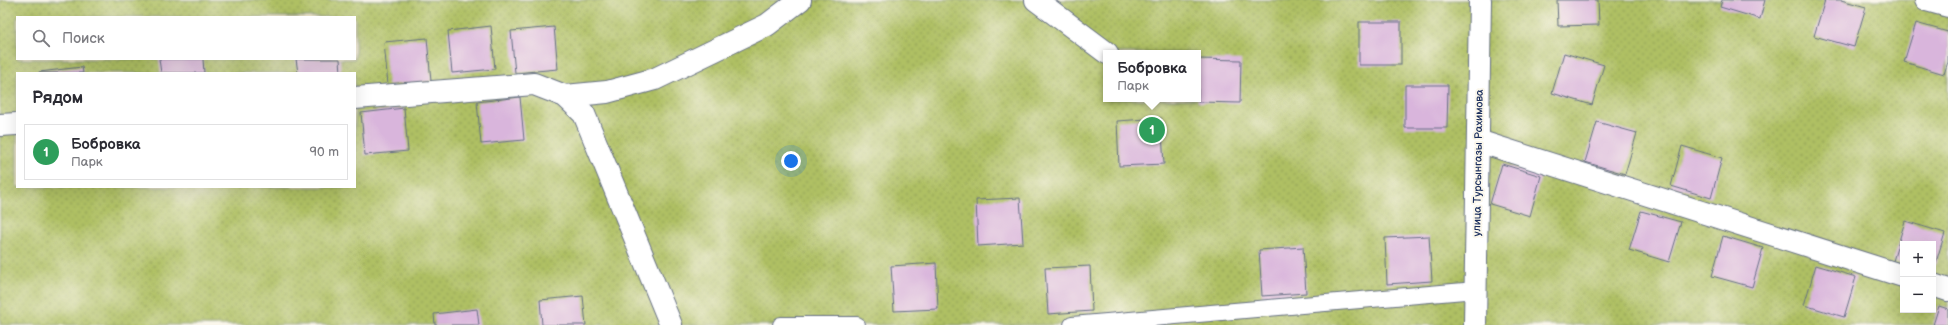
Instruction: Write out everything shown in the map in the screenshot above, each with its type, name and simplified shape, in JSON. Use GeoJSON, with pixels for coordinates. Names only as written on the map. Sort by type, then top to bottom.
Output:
{"type":"FeatureCollection","features":[{"type":"Feature","properties":{"kind":"street"},"geometry":{"type":"LineString","coordinates":[[565,96],[607,92],[655,80],[767,25],[800,0]]}},
{"type":"Feature","properties":{"kind":"street"},"geometry":{"type":"LineString","coordinates":[[1036,0],[1103,50]]}},
{"type":"Feature","properties":{"kind":"street","name":"улица Турсынгазы Рахимова"},"geometry":{"type":"LineString","coordinates":[[1475,325],[1480,0]]}},
{"type":"Feature","properties":{"kind":"street"},"geometry":{"type":"LineString","coordinates":[[1926,0],[1948,6]]}},
{"type":"Feature","properties":{"kind":"street"},"geometry":{"type":"LineString","coordinates":[[356,98],[534,84],[565,96],[584,114],[671,325]]}},
{"type":"Feature","properties":{"kind":"street"},"geometry":{"type":"LineString","coordinates":[[0,126],[16,124]]}},
{"type":"Feature","properties":{"kind":"street"},"geometry":{"type":"LineString","coordinates":[[1478,141],[1900,275]]}},
{"type":"Feature","properties":{"kind":"street"},"geometry":{"type":"LineString","coordinates":[[1936,286],[1948,290]]}},
{"type":"Feature","properties":{"kind":"lane"},"geometry":{"type":"LineString","coordinates":[[1072,325],[1476,290]]}},
{"type":"Feature","properties":{"kind":"lane"},"geometry":{"type":"LineString","coordinates":[[781,325],[856,325]]}},
{"type":"Feature","properties":{"kind":"green space"},"geometry":{"type":"Polygon","coordinates":[[[0,0],[1948,0],[1948,325],[0,325],[0,0]]]}},
{"type":"Feature","properties":{"kind":"building"},"geometry":{"type":"Polygon","coordinates":[[[1557,0],[1598,0],[1599,25],[1558,26],[1557,0]]]}},
{"type":"Feature","properties":{"kind":"building"},"geometry":{"type":"Polygon","coordinates":[[[1722,0],[1765,0],[1760,19],[1720,7],[1722,0]]]}},
{"type":"Feature","properties":{"kind":"building"},"geometry":{"type":"Polygon","coordinates":[[[1825,0],[1841,0],[1866,7],[1854,47],[1814,36],[1825,0]]]}},
{"type":"Feature","properties":{"kind":"building"},"geometry":{"type":"Polygon","coordinates":[[[1359,22],[1401,22],[1401,65],[1359,65],[1359,22]]]}},
{"type":"Feature","properties":{"kind":"building"},"geometry":{"type":"Polygon","coordinates":[[[1916,23],[1948,32],[1948,62],[1944,74],[1904,62],[1916,23]]]}},
{"type":"Feature","properties":{"kind":"building"},"geometry":{"type":"Polygon","coordinates":[[[491,26],[495,69],[452,73],[448,31],[491,26]]]}},
{"type":"Feature","properties":{"kind":"building"},"geometry":{"type":"Polygon","coordinates":[[[554,27],[558,69],[515,73],[511,31],[554,27]]]}},
{"type":"Feature","properties":{"kind":"building"},"geometry":{"type":"Polygon","coordinates":[[[427,38],[431,81],[388,85],[384,42],[427,38]]]}},
{"type":"Feature","properties":{"kind":"building"},"geometry":{"type":"Polygon","coordinates":[[[1564,53],[1604,65],[1592,105],[1552,93],[1564,53]]]}},
{"type":"Feature","properties":{"kind":"building"},"geometry":{"type":"Polygon","coordinates":[[[1201,59],[1241,60],[1240,103],[1198,102],[1201,102],[1201,59]]]}},
{"type":"Feature","properties":{"kind":"building"},"geometry":{"type":"Polygon","coordinates":[[[159,60],[203,60],[204,72],[161,72],[159,60]]]}},
{"type":"Feature","properties":{"kind":"building"},"geometry":{"type":"Polygon","coordinates":[[[296,60],[340,60],[341,72],[298,72],[296,60]]]}},
{"type":"Feature","properties":{"kind":"building"},"geometry":{"type":"Polygon","coordinates":[[[82,67],[83,72],[39,72],[82,67]]]}},
{"type":"Feature","properties":{"kind":"building"},"geometry":{"type":"Polygon","coordinates":[[[1405,85],[1448,85],[1447,128],[1405,128],[1405,85]]]}},
{"type":"Feature","properties":{"kind":"building"},"geometry":{"type":"Polygon","coordinates":[[[520,97],[524,140],[481,144],[477,102],[520,97]]]}},
{"type":"Feature","properties":{"kind":"building"},"geometry":{"type":"Polygon","coordinates":[[[404,108],[408,151],[365,155],[361,113],[404,108]]]}},
{"type":"Feature","properties":{"kind":"building"},"geometry":{"type":"Polygon","coordinates":[[[1161,118],[1164,164],[1119,166],[1117,121],[1161,118]]]}},
{"type":"Feature","properties":{"kind":"building"},"geometry":{"type":"Polygon","coordinates":[[[1597,122],[1637,133],[1625,174],[1585,162],[1597,122]]]}},
{"type":"Feature","properties":{"kind":"building"},"geometry":{"type":"Polygon","coordinates":[[[1682,146],[1722,158],[1711,198],[1671,186],[1682,146]]]}},
{"type":"Feature","properties":{"kind":"building"},"geometry":{"type":"Polygon","coordinates":[[[1502,164],[1541,176],[1530,216],[1490,204],[1502,164]]]}},
{"type":"Feature","properties":{"kind":"building"},"geometry":{"type":"Polygon","coordinates":[[[1020,198],[1023,243],[978,246],[976,200],[1020,198]]]}},
{"type":"Feature","properties":{"kind":"building"},"geometry":{"type":"Polygon","coordinates":[[[1641,211],[1681,222],[1669,262],[1629,250],[1641,211]]]}},
{"type":"Feature","properties":{"kind":"building"},"geometry":{"type":"Polygon","coordinates":[[[1905,221],[1945,233],[1936,262],[1936,241],[1900,241],[1900,263],[1893,261],[1905,221]]]}},
{"type":"Feature","properties":{"kind":"building"},"geometry":{"type":"Polygon","coordinates":[[[1429,236],[1432,281],[1387,284],[1385,238],[1429,236]]]}},
{"type":"Feature","properties":{"kind":"building"},"geometry":{"type":"Polygon","coordinates":[[[1723,236],[1763,248],[1752,287],[1712,276],[1723,236]]]}},
{"type":"Feature","properties":{"kind":"building"},"geometry":{"type":"Polygon","coordinates":[[[1303,247],[1306,293],[1262,296],[1259,250],[1303,247]]]}},
{"type":"Feature","properties":{"kind":"building"},"geometry":{"type":"Polygon","coordinates":[[[936,263],[938,309],[894,311],[891,266],[936,263]]]}},
{"type":"Feature","properties":{"kind":"building"},"geometry":{"type":"Polygon","coordinates":[[[1816,265],[1856,277],[1844,317],[1804,305],[1816,265]]]}},
{"type":"Feature","properties":{"kind":"building"},"geometry":{"type":"Polygon","coordinates":[[[1090,266],[1092,311],[1048,314],[1045,268],[1090,266]]]}},
{"type":"Feature","properties":{"kind":"building"},"geometry":{"type":"Polygon","coordinates":[[[583,296],[586,325],[542,325],[540,300],[583,296]]]}},
{"type":"Feature","properties":{"kind":"building"},"geometry":{"type":"Polygon","coordinates":[[[1939,306],[1948,309],[1948,325],[1933,325],[1939,306]]]}},
{"type":"Feature","properties":{"kind":"building"},"geometry":{"type":"Polygon","coordinates":[[[477,309],[479,325],[435,325],[434,314],[477,309]]]}},
{"type":"Feature","properties":{"kind":"place","name":"Бобровка"},"geometry":{"type":"Point","coordinates":[1152,130]}}]}
